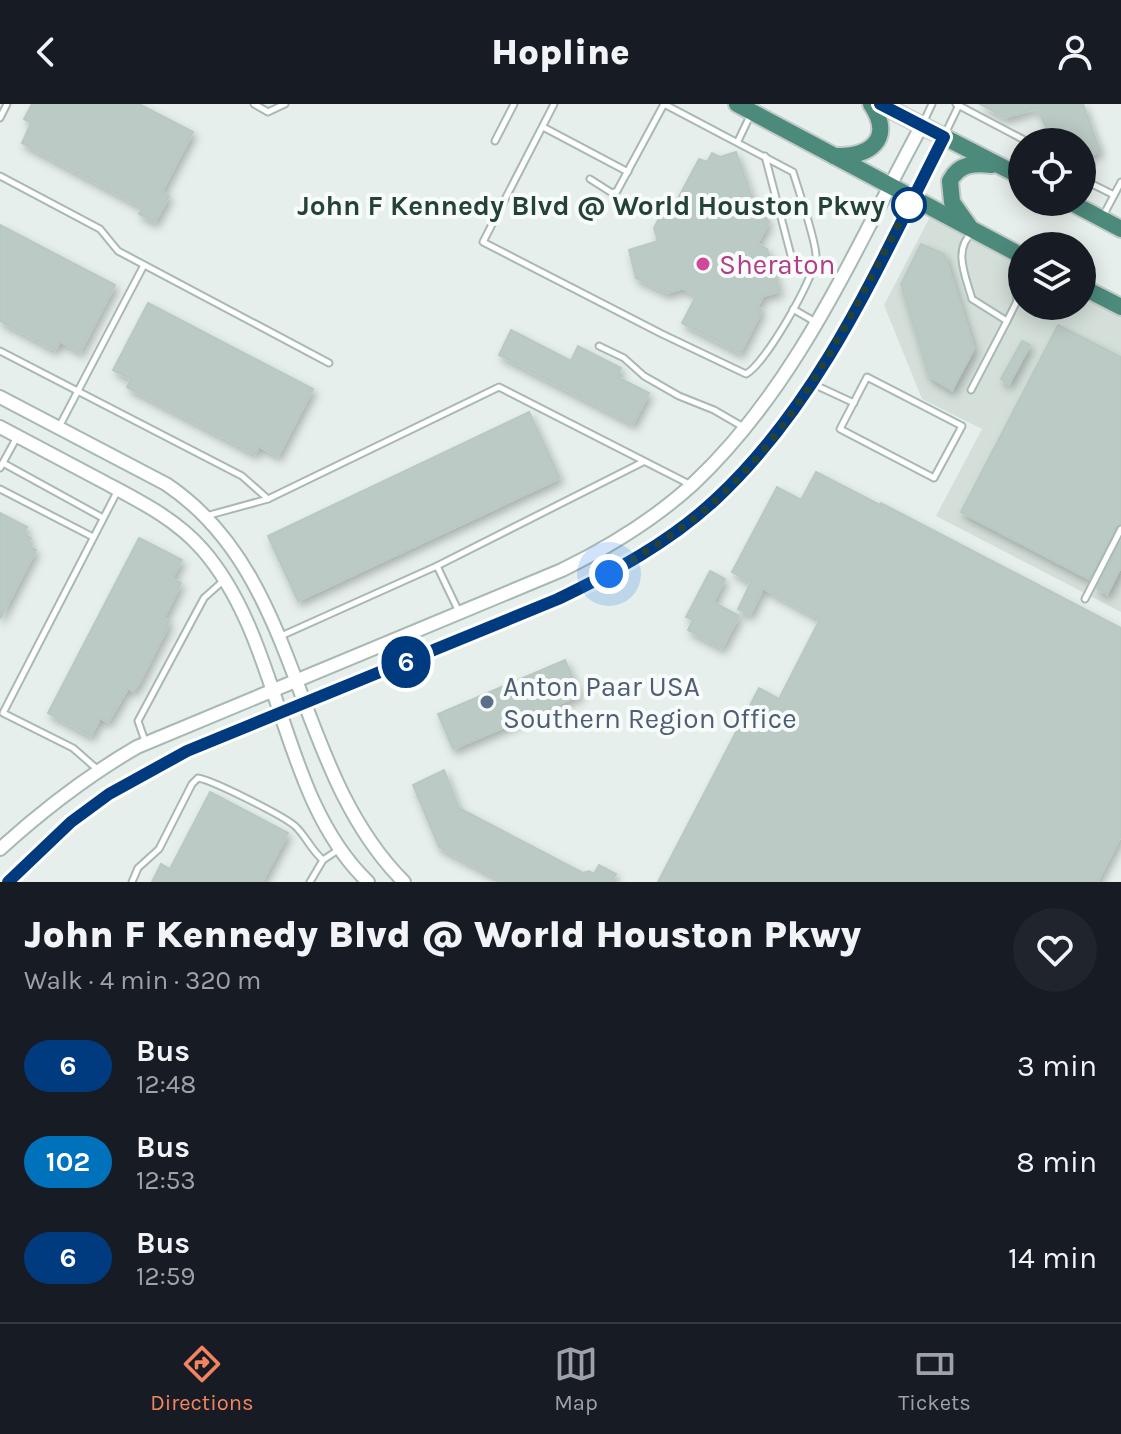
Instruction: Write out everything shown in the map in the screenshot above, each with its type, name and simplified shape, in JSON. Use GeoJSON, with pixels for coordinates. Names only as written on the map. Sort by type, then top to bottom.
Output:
{"type":"FeatureCollection","features":[{"type":"Feature","properties":{"kind":"highway"},"geometry":{"type":"LineString","coordinates":[[832,156],[860,154],[872,148],[881,130],[880,119],[871,104]]}},
{"type":"Feature","properties":{"kind":"highway"},"geometry":{"type":"LineString","coordinates":[[880,104],[1008,170]]}},
{"type":"Feature","properties":{"kind":"highway"},"geometry":{"type":"LineString","coordinates":[[744,108],[1008,249]]}},
{"type":"Feature","properties":{"kind":"highway"},"geometry":{"type":"LineString","coordinates":[[974,231],[952,202],[950,181],[957,170],[974,163],[1002,167]]}},
{"type":"Feature","properties":{"kind":"highway"},"geometry":{"type":"LineString","coordinates":[[1096,216],[1121,229]]}},
{"type":"Feature","properties":{"kind":"highway"},"geometry":{"type":"LineString","coordinates":[[1096,294],[1121,307]]}},
{"type":"Feature","properties":{"kind":"street"},"geometry":{"type":"LineString","coordinates":[[0,849],[61,796],[98,770],[146,743],[562,570],[598,552],[691,485],[745,428],[790,369],[818,323],[922,125]]}},
{"type":"Feature","properties":{"kind":"street"},"geometry":{"type":"LineString","coordinates":[[8,882],[71,822],[109,794],[187,751],[590,584],[659,544],[715,500],[774,437],[813,384],[944,137]]}},
{"type":"Feature","properties":{"kind":"street"},"geometry":{"type":"LineString","coordinates":[[790,369],[813,384]]}},
{"type":"Feature","properties":{"kind":"street"},"geometry":{"type":"LineString","coordinates":[[0,397],[166,484],[206,516],[232,547],[251,578],[279,637],[333,778],[380,858],[404,882]]}},
{"type":"Feature","properties":{"kind":"street"},"geometry":{"type":"LineString","coordinates":[[17,436],[29,412]]}},
{"type":"Feature","properties":{"kind":"street"},"geometry":{"type":"LineString","coordinates":[[0,427],[164,516],[201,548],[224,581],[247,624],[322,820],[339,849],[364,878],[380,858]]}},
{"type":"Feature","properties":{"kind":"street"},"geometry":{"type":"LineString","coordinates":[[183,531],[206,516]]}},
{"type":"Feature","properties":{"kind":"street"},"geometry":{"type":"LineString","coordinates":[[645,521],[659,544]]}},
{"type":"Feature","properties":{"kind":"street"},"geometry":{"type":"LineString","coordinates":[[459,612],[465,638]]}},
{"type":"Feature","properties":{"kind":"street"},"geometry":{"type":"LineString","coordinates":[[98,770],[109,794]]}},
{"type":"Feature","properties":{"kind":"lane"},"geometry":{"type":"LineString","coordinates":[[0,118],[7,104]]}},
{"type":"Feature","properties":{"kind":"lane"},"geometry":{"type":"LineString","coordinates":[[254,104],[268,112],[285,104]]}},
{"type":"Feature","properties":{"kind":"lane"},"geometry":{"type":"LineString","coordinates":[[495,141],[514,104]]}},
{"type":"Feature","properties":{"kind":"lane"},"geometry":{"type":"LineString","coordinates":[[554,104],[483,242],[746,374],[760,363],[793,309],[811,273],[816,255],[793,172],[664,104],[614,193],[590,179]]}},
{"type":"Feature","properties":{"kind":"lane"},"geometry":{"type":"LineString","coordinates":[[922,125],[932,104]]}},
{"type":"Feature","properties":{"kind":"lane"},"geometry":{"type":"LineString","coordinates":[[944,137],[958,105],[1008,131]]}},
{"type":"Feature","properties":{"kind":"lane"},"geometry":{"type":"LineString","coordinates":[[738,141],[744,108]]}},
{"type":"Feature","properties":{"kind":"lane"},"geometry":{"type":"LineString","coordinates":[[543,127],[628,172]]}},
{"type":"Feature","properties":{"kind":"lane"},"geometry":{"type":"LineString","coordinates":[[764,155],[793,263],[811,273]]}},
{"type":"Feature","properties":{"kind":"lane"},"geometry":{"type":"LineString","coordinates":[[0,176],[100,229],[118,251],[329,363]]}},
{"type":"Feature","properties":{"kind":"lane"},"geometry":{"type":"LineString","coordinates":[[1102,219],[1121,182]]}},
{"type":"Feature","properties":{"kind":"lane"},"geometry":{"type":"LineString","coordinates":[[1096,186],[1114,195]]}},
{"type":"Feature","properties":{"kind":"lane"},"geometry":{"type":"LineString","coordinates":[[971,390],[1007,321],[972,299],[960,256],[967,237],[974,231]]}},
{"type":"Feature","properties":{"kind":"lane"},"geometry":{"type":"LineString","coordinates":[[59,428],[144,265]]}},
{"type":"Feature","properties":{"kind":"lane"},"geometry":{"type":"LineString","coordinates":[[793,309],[818,323]]}},
{"type":"Feature","properties":{"kind":"lane"},"geometry":{"type":"LineString","coordinates":[[599,346],[624,358],[644,376],[679,396],[714,410],[745,428]]}},
{"type":"Feature","properties":{"kind":"lane"},"geometry":{"type":"LineString","coordinates":[[0,351],[242,476],[268,499]]}},
{"type":"Feature","properties":{"kind":"lane"},"geometry":{"type":"LineString","coordinates":[[867,377],[962,426],[934,478],[840,429],[854,403],[867,377]]}},
{"type":"Feature","properties":{"kind":"lane"},"geometry":{"type":"LineString","coordinates":[[813,384],[854,403]]}},
{"type":"Feature","properties":{"kind":"lane"},"geometry":{"type":"LineString","coordinates":[[206,516],[268,499],[499,387],[691,485]]}},
{"type":"Feature","properties":{"kind":"lane"},"geometry":{"type":"LineString","coordinates":[[17,436],[1,466],[103,518]]}},
{"type":"Feature","properties":{"kind":"lane"},"geometry":{"type":"LineString","coordinates":[[279,637],[437,566],[644,461]]}},
{"type":"Feature","properties":{"kind":"lane"},"geometry":{"type":"LineString","coordinates":[[0,489],[93,537]]}},
{"type":"Feature","properties":{"kind":"lane"},"geometry":{"type":"LineString","coordinates":[[98,770],[73,748],[3,713],[118,490]]}},
{"type":"Feature","properties":{"kind":"lane"},"geometry":{"type":"LineString","coordinates":[[1085,599],[1121,529]]}},
{"type":"Feature","properties":{"kind":"lane"},"geometry":{"type":"LineString","coordinates":[[437,566],[459,612]]}},
{"type":"Feature","properties":{"kind":"lane"},"geometry":{"type":"LineString","coordinates":[[146,743],[138,721],[204,598],[224,581]]}},
{"type":"Feature","properties":{"kind":"lane"},"geometry":{"type":"LineString","coordinates":[[132,882],[138,868],[159,849],[198,778],[216,784],[295,826],[312,851],[323,860]]}},
{"type":"Feature","properties":{"kind":"lane"},"geometry":{"type":"LineString","coordinates":[[310,882],[323,860],[339,849]]}},
{"type":"Feature","properties":{"kind":"shaded area"},"geometry":{"type":"Polygon","coordinates":[[[930,217],[1008,258],[1008,320],[1096,320],[1096,304],[1121,317],[1121,612],[936,516],[982,429],[922,399],[884,305],[930,217]]]}},
{"type":"Feature","properties":{"kind":"building"},"geometry":{"type":"Polygon","coordinates":[[[32,104],[139,104],[193,132],[162,191],[169,196],[155,222],[139,214],[142,207],[22,143],[31,123],[24,119],[32,104]]]}},
{"type":"Feature","properties":{"kind":"building"},"geometry":{"type":"Polygon","coordinates":[[[980,104],[1083,104],[1092,128],[1046,128],[1037,108],[1005,118],[980,104]]]}},
{"type":"Feature","properties":{"kind":"building","name":"Sheraton"},"geometry":{"type":"Polygon","coordinates":[[[736,152],[753,200],[769,222],[757,244],[767,249],[780,291],[763,296],[757,307],[762,310],[740,353],[682,323],[696,296],[683,288],[667,293],[636,278],[629,250],[658,241],[654,228],[667,203],[674,206],[699,159],[707,162],[712,153],[720,157],[736,152]]]}},
{"type":"Feature","properties":{"kind":"building"},"geometry":{"type":"Polygon","coordinates":[[[0,225],[115,285],[80,352],[60,341],[55,350],[0,321],[0,225]]]}},
{"type":"Feature","properties":{"kind":"building"},"geometry":{"type":"Polygon","coordinates":[[[921,244],[944,254],[974,349],[952,390],[929,376],[901,284],[921,244]]]}},
{"type":"Feature","properties":{"kind":"building"},"geometry":{"type":"Polygon","coordinates":[[[148,303],[313,389],[278,456],[259,446],[255,454],[127,387],[131,379],[113,370],[148,303]]]}},
{"type":"Feature","properties":{"kind":"building"},"geometry":{"type":"Polygon","coordinates":[[[1058,325],[1121,357],[1121,524],[1116,526],[1089,579],[961,512],[1058,325]]]}},
{"type":"Feature","properties":{"kind":"building"},"geometry":{"type":"Polygon","coordinates":[[[511,330],[571,361],[578,346],[621,368],[617,377],[649,393],[633,424],[499,355],[511,330]]]}},
{"type":"Feature","properties":{"kind":"building"},"geometry":{"type":"Polygon","coordinates":[[[1022,341],[1030,345],[1009,384],[1001,379],[1022,341]]]}},
{"type":"Feature","properties":{"kind":"building"},"geometry":{"type":"Polygon","coordinates":[[[529,412],[560,478],[298,601],[268,536],[529,412]]]}},
{"type":"Feature","properties":{"kind":"building"},"geometry":{"type":"Polygon","coordinates":[[[816,472],[1121,628],[1121,836],[1097,882],[658,882],[759,688],[779,699],[820,619],[763,588],[750,615],[738,609],[751,582],[732,572],[777,487],[801,500],[816,472]]]}},
{"type":"Feature","properties":{"kind":"building"},"geometry":{"type":"Polygon","coordinates":[[[0,513],[27,527],[24,534],[31,538],[27,545],[36,550],[0,619],[0,513]]]}},
{"type":"Feature","properties":{"kind":"building"},"geometry":{"type":"Polygon","coordinates":[[[139,538],[182,560],[172,578],[181,583],[164,618],[169,621],[166,630],[139,683],[133,691],[128,688],[108,722],[100,718],[91,736],[48,713],[139,538]]]}},
{"type":"Feature","properties":{"kind":"building"},"geometry":{"type":"Polygon","coordinates":[[[1121,541],[1121,567],[1107,594],[1097,588],[1121,541]]]}},
{"type":"Feature","properties":{"kind":"building"},"geometry":{"type":"Polygon","coordinates":[[[710,571],[725,579],[713,602],[739,616],[722,648],[688,630],[693,620],[686,617],[710,571]]]}},
{"type":"Feature","properties":{"kind":"building"},"geometry":{"type":"Polygon","coordinates":[[[565,660],[580,695],[453,749],[438,714],[565,660]]]}},
{"type":"Feature","properties":{"kind":"building"},"geometry":{"type":"Polygon","coordinates":[[[444,770],[459,808],[583,873],[589,871],[594,874],[599,865],[616,874],[612,882],[505,882],[439,847],[413,785],[444,770]]]}},
{"type":"Feature","properties":{"kind":"building"},"geometry":{"type":"Polygon","coordinates":[[[210,792],[288,833],[262,882],[152,882],[161,864],[170,869],[210,792]]]}},
{"type":"Feature","properties":{"kind":"bus line","name":"6"},"geometry":{"type":"LineString","coordinates":[[8,882],[71,822],[109,794],[187,751],[558,599],[609,574],[659,544],[715,500],[771,442],[813,384],[944,137],[880,104]]}},
{"type":"Feature","properties":{"kind":"place","name":"John F Kennedy Blvd @ World Houston Pkwy"},"geometry":{"type":"Point","coordinates":[909,205]}},
{"type":"Feature","properties":{"kind":"place","name":"Sheraton"},"geometry":{"type":"Point","coordinates":[703,264]}},
{"type":"Feature","properties":{"kind":"place","name":"Anton Paar USA Southern Region Office"},"geometry":{"type":"Point","coordinates":[487,702]}},
{"type":"Feature","properties":{"kind":"route"},"geometry":{"type":"LineString","coordinates":[[609,574],[659,544],[715,500],[774,437],[831,354],[912,199],[909,205]]}}]}
